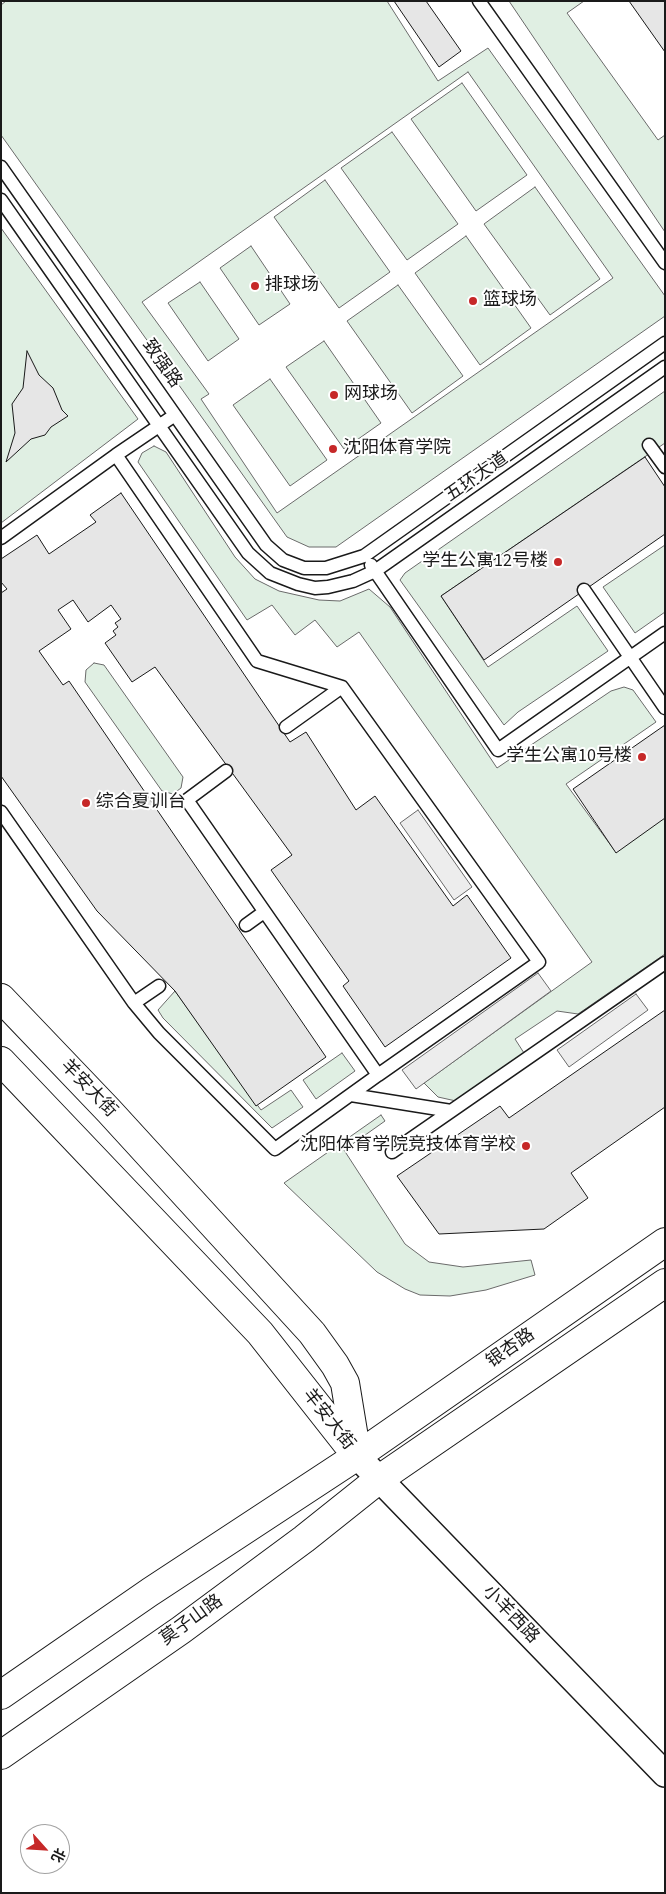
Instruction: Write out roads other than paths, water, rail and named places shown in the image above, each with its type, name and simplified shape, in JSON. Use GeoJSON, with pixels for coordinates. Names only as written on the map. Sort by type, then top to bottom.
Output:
{"type":"FeatureCollection","features":[{"type":"Feature","properties":{"kind":"street","name":"羊安大街"},"geometry":{"type":"LineString","coordinates":[[1,998],[110,1111],[312,1333],[335,1365],[345,1383],[356,1456]]}},
{"type":"Feature","properties":{"kind":"street","name":"羊安大街"},"geometry":{"type":"LineString","coordinates":[[1,1061],[260,1333],[356,1456]]}},
{"type":"Feature","properties":{"kind":"street","name":"银杏路"},"geometry":{"type":"LineString","coordinates":[[356,1456],[665,1242]]}},
{"type":"Feature","properties":{"kind":"street","name":"莫子山路"},"geometry":{"type":"LineString","coordinates":[[1,1755],[196,1618],[304,1539],[378,1480],[665,1283]]}},
{"type":"Feature","properties":{"kind":"street","name":"小羊西路"},"geometry":{"type":"LineString","coordinates":[[356,1456],[665,1774]]}},
{"type":"Feature","properties":{"kind":"street"},"geometry":{"type":"LineString","coordinates":[[1,1695],[150,1592],[356,1456]]}},
{"type":"Feature","properties":{"kind":"lane"},"geometry":{"type":"LineString","coordinates":[[479,1],[665,263]]}},
{"type":"Feature","properties":{"kind":"lane","name":"致强路"},"geometry":{"type":"LineString","coordinates":[[1,167],[266,545],[283,560],[304,568]]}},
{"type":"Feature","properties":{"kind":"lane","name":"致强路"},"geometry":{"type":"LineString","coordinates":[[1,200],[248,552],[270,573],[298,584]]}},
{"type":"Feature","properties":{"kind":"lane","name":"五环大道"},"geometry":{"type":"LineString","coordinates":[[304,568],[326,568],[364,556],[665,343]]}},
{"type":"Feature","properties":{"kind":"lane","name":"五环大道"},"geometry":{"type":"LineString","coordinates":[[298,584],[315,588],[328,587],[353,581],[375,571],[665,366]]}},
{"type":"Feature","properties":{"kind":"lane"},"geometry":{"type":"LineString","coordinates":[[1,538],[116,455],[176,415]]}},
{"type":"Feature","properties":{"kind":"lane"},"geometry":{"type":"LineString","coordinates":[[649,444],[665,468]]}},
{"type":"Feature","properties":{"kind":"lane"},"geometry":{"type":"LineString","coordinates":[[1,812],[134,1003],[159,1033],[275,1149],[539,962],[342,687],[257,661],[116,455]]}},
{"type":"Feature","properties":{"kind":"lane"},"geometry":{"type":"LineString","coordinates":[[364,556],[498,750],[665,633]]}},
{"type":"Feature","properties":{"kind":"lane"},"geometry":{"type":"LineString","coordinates":[[584,590],[665,708]]}},
{"type":"Feature","properties":{"kind":"lane"},"geometry":{"type":"LineString","coordinates":[[286,727],[342,687]]}},
{"type":"Feature","properties":{"kind":"lane"},"geometry":{"type":"LineString","coordinates":[[226,771],[187,800],[378,1075]]}},
{"type":"Feature","properties":{"kind":"lane"},"geometry":{"type":"LineString","coordinates":[[246,925],[264,912]]}},
{"type":"Feature","properties":{"kind":"lane"},"geometry":{"type":"LineString","coordinates":[[392,1152],[665,963]]}},
{"type":"Feature","properties":{"kind":"lane"},"geometry":{"type":"LineString","coordinates":[[134,1003],[159,986]]}},
{"type":"Feature","properties":{"kind":"lane"},"geometry":{"type":"LineString","coordinates":[[351,1095],[451,1111]]}},
{"type":"Feature","properties":{"kind":"place","name":"排球场"},"geometry":{"type":"Point","coordinates":[255,286]}},
{"type":"Feature","properties":{"kind":"place","name":"篮球场"},"geometry":{"type":"Point","coordinates":[473,301]}},
{"type":"Feature","properties":{"kind":"place","name":"网球场"},"geometry":{"type":"Point","coordinates":[334,395]}},
{"type":"Feature","properties":{"kind":"place","name":"沈阳体育学院"},"geometry":{"type":"Point","coordinates":[333,449]}},
{"type":"Feature","properties":{"kind":"place","name":"学生公寓12号楼"},"geometry":{"type":"Point","coordinates":[558,562]}},
{"type":"Feature","properties":{"kind":"place","name":"学生公寓10号楼"},"geometry":{"type":"Point","coordinates":[642,757]}},
{"type":"Feature","properties":{"kind":"place","name":"综合夏训台"},"geometry":{"type":"Point","coordinates":[86,803]}},
{"type":"Feature","properties":{"kind":"place","name":"沈阳体育学院竞技体育学校"},"geometry":{"type":"Point","coordinates":[526,1146]}}]}
